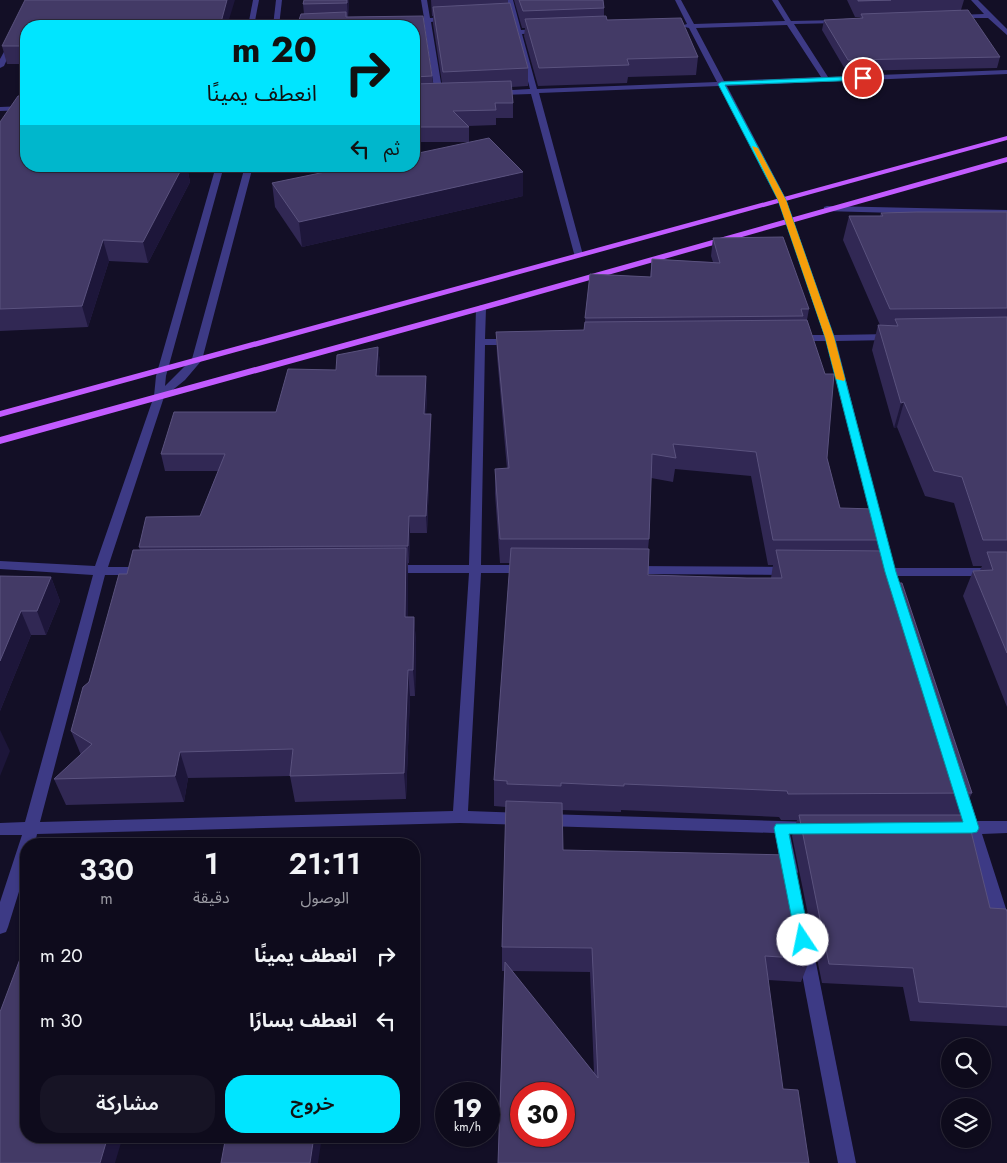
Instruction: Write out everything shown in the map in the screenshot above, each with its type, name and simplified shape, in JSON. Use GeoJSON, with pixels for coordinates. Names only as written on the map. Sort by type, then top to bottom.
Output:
{"type":"FeatureCollection","features":[{"type":"Feature","properties":{"kind":"main road"},"geometry":{"type":"LineString","coordinates":[[0,414],[1007,138]]}},
{"type":"Feature","properties":{"kind":"main road"},"geometry":{"type":"LineString","coordinates":[[0,440],[481,308],[1007,159]]}},
{"type":"Feature","properties":{"kind":"street"},"geometry":{"type":"LineString","coordinates":[[253,20],[256,0]]}},
{"type":"Feature","properties":{"kind":"street"},"geometry":{"type":"LineString","coordinates":[[277,20],[279,0]]}},
{"type":"Feature","properties":{"kind":"street"},"geometry":{"type":"LineString","coordinates":[[424,0],[428,20],[435,95],[448,94]]}},
{"type":"Feature","properties":{"kind":"street"},"geometry":{"type":"LineString","coordinates":[[510,0],[578,255]]}},
{"type":"Feature","properties":{"kind":"street"},"geometry":{"type":"LineString","coordinates":[[678,0],[782,200],[830,337],[892,577]]}},
{"type":"Feature","properties":{"kind":"street"},"geometry":{"type":"LineString","coordinates":[[775,0],[826,80]]}},
{"type":"Feature","properties":{"kind":"street"},"geometry":{"type":"LineString","coordinates":[[974,0],[1007,33]]}},
{"type":"Feature","properties":{"kind":"street"},"geometry":{"type":"LineString","coordinates":[[505,17],[514,16]]}},
{"type":"Feature","properties":{"kind":"street"},"geometry":{"type":"LineString","coordinates":[[952,18],[990,16]]}},
{"type":"Feature","properties":{"kind":"street"},"geometry":{"type":"LineString","coordinates":[[420,20],[457,19]]}},
{"type":"Feature","properties":{"kind":"street"},"geometry":{"type":"LineString","coordinates":[[672,27],[847,21]]}},
{"type":"Feature","properties":{"kind":"street"},"geometry":{"type":"LineString","coordinates":[[519,32],[548,31]]}},
{"type":"Feature","properties":{"kind":"street"},"geometry":{"type":"LineString","coordinates":[[0,66],[17,33]]}},
{"type":"Feature","properties":{"kind":"street"},"geometry":{"type":"LineString","coordinates":[[487,93],[1007,72]]}},
{"type":"Feature","properties":{"kind":"street"},"geometry":{"type":"LineString","coordinates":[[0,109],[20,108]]}},
{"type":"Feature","properties":{"kind":"street"},"geometry":{"type":"LineString","coordinates":[[28,838],[100,571],[159,396],[164,369],[218,172]]}},
{"type":"Feature","properties":{"kind":"street"},"geometry":{"type":"LineString","coordinates":[[159,396],[181,378],[197,360],[247,172]]}},
{"type":"Feature","properties":{"kind":"street"},"geometry":{"type":"LineString","coordinates":[[828,209],[1007,213]]}},
{"type":"Feature","properties":{"kind":"street"},"geometry":{"type":"LineString","coordinates":[[460,817],[475,569],[481,308]]}},
{"type":"Feature","properties":{"kind":"street"},"geometry":{"type":"LineString","coordinates":[[780,338],[899,337]]}},
{"type":"Feature","properties":{"kind":"street"},"geometry":{"type":"LineString","coordinates":[[481,342],[521,342]]}},
{"type":"Feature","properties":{"kind":"street"},"geometry":{"type":"LineString","coordinates":[[0,565],[100,571],[159,571]]}},
{"type":"Feature","properties":{"kind":"street"},"geometry":{"type":"LineString","coordinates":[[376,570],[534,569]]}},
{"type":"Feature","properties":{"kind":"street"},"geometry":{"type":"LineString","coordinates":[[623,570],[801,572]]}},
{"type":"Feature","properties":{"kind":"street"},"geometry":{"type":"LineString","coordinates":[[861,572],[892,577],[1007,572]]}},
{"type":"Feature","properties":{"kind":"street"},"geometry":{"type":"LineString","coordinates":[[957,780],[1007,937]]}},
{"type":"Feature","properties":{"kind":"street"},"geometry":{"type":"LineString","coordinates":[[0,829],[460,817],[829,828]]}},
{"type":"Feature","properties":{"kind":"street"},"geometry":{"type":"LineString","coordinates":[[934,828],[1007,827]]}},
{"type":"Feature","properties":{"kind":"street"},"geometry":{"type":"LineString","coordinates":[[781,828],[792,885]]}},
{"type":"Feature","properties":{"kind":"street"},"geometry":{"type":"LineString","coordinates":[[0,927],[20,863]]}},
{"type":"Feature","properties":{"kind":"street"},"geometry":{"type":"LineString","coordinates":[[802,933],[847,1163]]}},
{"type":"Feature","properties":{"kind":"building"},"geometry":{"type":"Polygon","coordinates":[[[25,0],[227,0],[222,20],[20,20],[20,46],[2,46],[25,0]]]}},
{"type":"Feature","properties":{"kind":"building"},"geometry":{"type":"Polygon","coordinates":[[[304,0],[347,0],[347,3],[303,4],[304,0]]]}},
{"type":"Feature","properties":{"kind":"building"},"geometry":{"type":"Polygon","coordinates":[[[519,0],[603,0],[604,8],[523,11],[519,0]]]}},
{"type":"Feature","properties":{"kind":"building"},"geometry":{"type":"Polygon","coordinates":[[[858,0],[891,0],[858,1],[858,0]]]}},
{"type":"Feature","properties":{"kind":"building"},"geometry":{"type":"Polygon","coordinates":[[[510,3],[528,68],[443,72],[433,7],[510,3]]]}},
{"type":"Feature","properties":{"kind":"building"},"geometry":{"type":"Polygon","coordinates":[[[968,10],[1000,57],[848,60],[824,20],[863,18],[861,14],[968,10]]]}},
{"type":"Feature","properties":{"kind":"building"},"geometry":{"type":"Polygon","coordinates":[[[346,12],[346,17],[423,16],[432,76],[420,77],[420,20],[299,20],[301,14],[346,12]]]}},
{"type":"Feature","properties":{"kind":"building"},"geometry":{"type":"Polygon","coordinates":[[[606,16],[607,20],[681,18],[698,57],[627,59],[629,65],[539,68],[525,19],[606,16]]]}},
{"type":"Feature","properties":{"kind":"building"},"geometry":{"type":"Polygon","coordinates":[[[511,81],[513,103],[495,103],[496,110],[453,111],[469,127],[420,127],[420,84],[511,81]]]}},
{"type":"Feature","properties":{"kind":"building"},"geometry":{"type":"Polygon","coordinates":[[[20,96],[20,172],[180,172],[143,242],[103,240],[82,306],[0,309],[0,122],[20,96]]]}},
{"type":"Feature","properties":{"kind":"building"},"geometry":{"type":"Polygon","coordinates":[[[489,138],[523,172],[299,222],[272,183],[325,172],[420,172],[420,153],[489,138]]]}},
{"type":"Feature","properties":{"kind":"building"},"geometry":{"type":"Polygon","coordinates":[[[1007,212],[1007,308],[890,309],[849,216],[883,216],[881,213],[1007,212]]]}},
{"type":"Feature","properties":{"kind":"building"},"geometry":{"type":"Polygon","coordinates":[[[783,237],[809,309],[801,309],[803,316],[585,318],[590,274],[651,277],[652,259],[720,263],[713,238],[783,237]]]}},
{"type":"Feature","properties":{"kind":"building"},"geometry":{"type":"Polygon","coordinates":[[[1007,317],[1007,540],[983,540],[962,477],[934,471],[904,402],[901,403],[878,325],[898,326],[895,319],[1007,317]]]}},
{"type":"Feature","properties":{"kind":"building"},"geometry":{"type":"Polygon","coordinates":[[[807,320],[825,374],[834,374],[827,458],[840,508],[875,509],[884,540],[773,540],[756,452],[673,444],[676,458],[652,454],[649,539],[500,539],[495,469],[509,468],[496,332],[584,330],[585,322],[807,320]]]}},
{"type":"Feature","properties":{"kind":"building"},"geometry":{"type":"Polygon","coordinates":[[[378,347],[376,376],[426,376],[424,414],[431,414],[426,516],[409,516],[408,546],[139,547],[146,517],[200,516],[225,454],[161,454],[174,412],[276,412],[288,369],[336,370],[337,355],[378,347]]]}},
{"type":"Feature","properties":{"kind":"building"},"geometry":{"type":"Polygon","coordinates":[[[406,548],[405,617],[414,617],[413,670],[408,670],[404,773],[290,776],[293,749],[180,752],[175,776],[54,779],[92,744],[71,731],[83,687],[89,682],[119,574],[127,574],[133,550],[406,548]]]}},
{"type":"Feature","properties":{"kind":"building"},"geometry":{"type":"Polygon","coordinates":[[[511,548],[649,549],[648,575],[747,578],[782,578],[776,550],[888,551],[897,583],[902,583],[972,793],[788,794],[787,791],[624,784],[624,786],[561,783],[561,786],[507,784],[507,781],[494,780],[511,548]]]}},
{"type":"Feature","properties":{"kind":"building"},"geometry":{"type":"Polygon","coordinates":[[[987,552],[1007,552],[1007,653],[973,571],[993,570],[987,552]]]}},
{"type":"Feature","properties":{"kind":"building"},"geometry":{"type":"Polygon","coordinates":[[[0,576],[51,577],[37,611],[21,611],[0,661],[0,576]]]}},
{"type":"Feature","properties":{"kind":"building"},"geometry":{"type":"Polygon","coordinates":[[[506,801],[562,803],[563,850],[789,855],[810,959],[765,956],[783,1089],[798,1090],[809,1163],[498,1163],[505,962],[598,1078],[592,948],[502,947],[506,801]]]}},
{"type":"Feature","properties":{"kind":"building"},"geometry":{"type":"Polygon","coordinates":[[[799,815],[967,815],[990,908],[1006,909],[1007,912],[1007,1007],[919,1002],[913,968],[829,964],[799,815]]]}},
{"type":"Feature","properties":{"kind":"building"},"geometry":{"type":"Polygon","coordinates":[[[20,959],[20,1143],[106,1143],[100,1163],[0,1163],[0,1012],[20,959]]]}},
{"type":"Feature","properties":{"kind":"building"},"geometry":{"type":"Polygon","coordinates":[[[225,1143],[313,1143],[310,1163],[221,1163],[225,1143]]]}},
{"type":"Feature","properties":{"kind":"slow traffic"},"geometry":{"type":"LineString","coordinates":[[755,148],[782,200],[830,337],[841,379]]}},
{"type":"Feature","properties":{"kind":"route"},"geometry":{"type":"LineString","coordinates":[[803,940],[781,828],[972,828],[890,572],[830,337],[782,200],[721,84],[863,78]]}}]}
